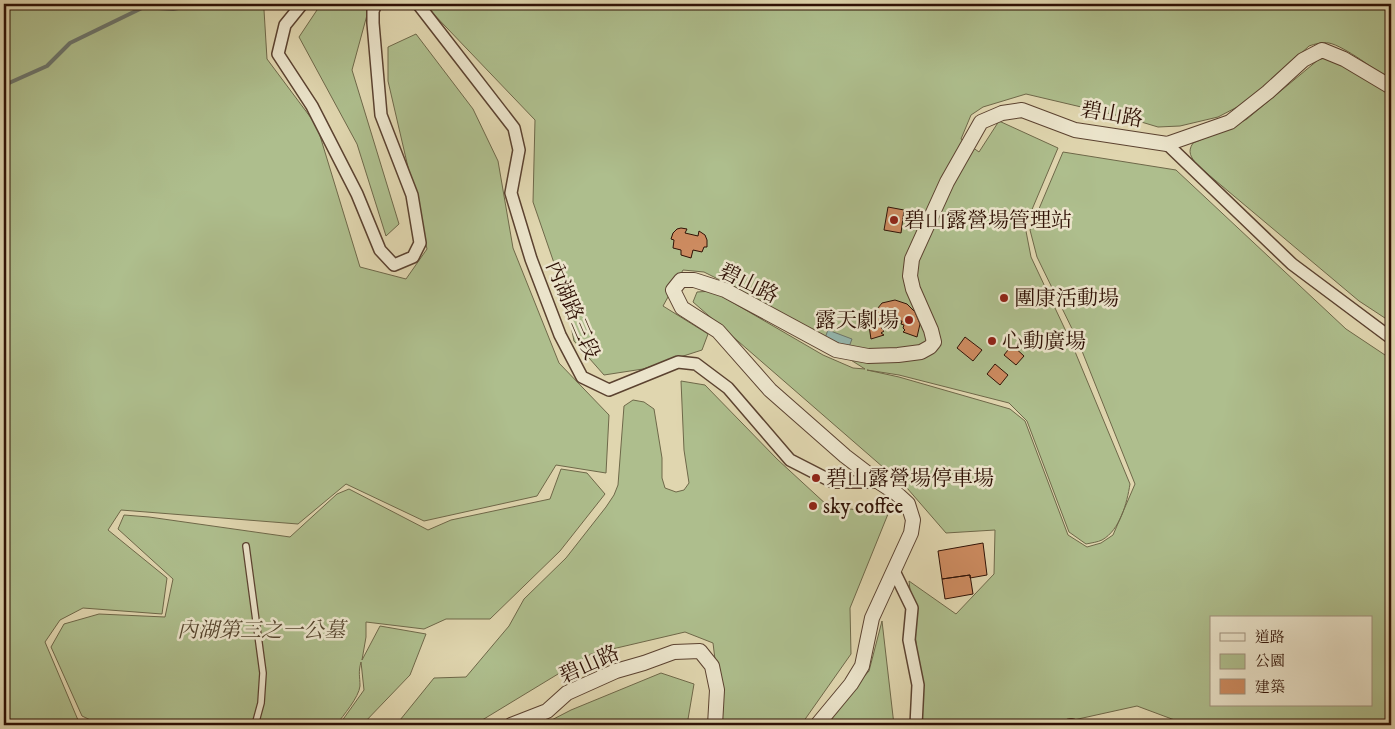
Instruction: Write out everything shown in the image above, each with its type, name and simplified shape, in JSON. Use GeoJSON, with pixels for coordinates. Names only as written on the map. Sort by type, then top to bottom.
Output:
{"type":"FeatureCollection","features":[{"type":"Feature","properties":{"kind":"street"},"geometry":{"type":"LineString","coordinates":[[302,4],[285,26],[278,54],[312,106],[356,194],[380,250],[394,265],[414,257],[420,243],[412,195],[381,115],[373,23],[373,11],[376,4]]}},
{"type":"Feature","properties":{"kind":"street","name":"內湖路三段"},"geometry":{"type":"LineString","coordinates":[[418,4],[514,128],[519,150],[511,193],[534,267],[560,335],[582,377],[609,390],[678,362],[696,364],[728,388],[790,460],[833,482],[879,482]]}},
{"type":"Feature","properties":{"kind":"street","name":"碧山路"},"geometry":{"type":"LineString","coordinates":[[817,725],[852,684],[862,666],[872,618],[911,533],[912,520],[908,504],[845,456],[770,390],[718,331],[682,308],[673,290],[681,280],[694,280],[725,290],[836,350],[868,356],[921,352],[930,347],[934,342],[931,330],[912,289],[910,276],[912,259],[947,182],[981,122],[1002,113],[1022,110],[1075,130],[1168,144],[1230,122],[1268,92],[1303,60],[1322,50],[1344,59],[1391,88]]}},
{"type":"Feature","properties":{"kind":"street","name":"碧山路"},"geometry":{"type":"LineString","coordinates":[[1168,144],[1292,264],[1391,338]]}},
{"type":"Feature","properties":{"kind":"street"},"geometry":{"type":"LineString","coordinates":[[894,571],[912,608],[909,640],[918,685],[916,725]]}},
{"type":"Feature","properties":{"kind":"street","name":"碧山路"},"geometry":{"type":"LineString","coordinates":[[511,725],[547,711],[567,693],[616,671],[674,652],[700,651],[712,666],[717,690],[716,725]]}},
{"type":"Feature","properties":{"kind":"lane"},"geometry":{"type":"LineString","coordinates":[[246,546],[263,673],[261,703],[255,725]]}},
{"type":"Feature","properties":{"kind":"green space"},"geometry":{"type":"Polygon","coordinates":[[[4,4],[270,4],[264,10],[267,59],[317,126],[360,267],[406,279],[427,249],[388,81],[388,47],[416,34],[473,109],[498,161],[513,248],[559,363],[609,415],[606,473],[556,465],[537,496],[424,521],[346,484],[298,524],[121,510],[108,530],[167,578],[162,614],[83,608],[60,620],[45,642],[78,720],[89,725],[4,725],[4,4]]]}},
{"type":"Feature","properties":{"kind":"green space"},"geometry":{"type":"Polygon","coordinates":[[[321,4],[370,4],[352,70],[399,224],[386,236],[357,144],[299,37],[321,4]]]}},
{"type":"Feature","properties":{"kind":"green space"},"geometry":{"type":"Polygon","coordinates":[[[424,4],[1391,4],[1391,81],[1343,49],[1329,43],[1321,43],[1309,46],[1270,82],[1241,105],[1218,117],[1180,126],[1158,127],[1026,94],[983,107],[971,115],[961,139],[979,152],[999,121],[1058,148],[1025,226],[1031,257],[1071,342],[1130,484],[1123,513],[1135,484],[1078,341],[1037,257],[1030,230],[1063,152],[1176,170],[1346,329],[1391,359],[1391,725],[1188,725],[1137,706],[1051,725],[922,725],[920,678],[909,581],[956,614],[994,574],[995,530],[946,533],[907,488],[693,302],[697,292],[713,291],[823,355],[853,368],[865,369],[742,291],[704,272],[683,270],[663,306],[708,334],[702,350],[643,369],[604,375],[574,341],[564,292],[533,202],[535,120],[424,4]],[[867,370],[899,377],[1010,409],[1025,421],[1068,535],[1087,547],[1101,543],[1113,535],[1118,523],[1114,530],[1102,540],[1086,544],[1069,532],[1027,421],[1009,403],[899,375],[867,370]]]}},
{"type":"Feature","properties":{"kind":"green space"},"geometry":{"type":"Polygon","coordinates":[[[1328,57],[1391,93],[1391,322],[1359,301],[1197,165],[1190,154],[1193,143],[1247,119],[1318,60],[1328,57]]]}},
{"type":"Feature","properties":{"kind":"green space"},"geometry":{"type":"Polygon","coordinates":[[[681,381],[705,385],[777,459],[828,506],[888,514],[850,608],[851,654],[801,725],[723,725],[713,643],[685,632],[591,654],[474,725],[396,725],[434,678],[466,677],[509,626],[524,599],[566,558],[606,507],[618,485],[624,406],[633,400],[644,402],[654,409],[662,458],[662,478],[665,488],[676,492],[684,490],[689,483],[684,450],[681,381]]]}},
{"type":"Feature","properties":{"kind":"green space","name":"內湖第三之一公墓"},"geometry":{"type":"Polygon","coordinates":[[[561,469],[587,473],[605,494],[560,551],[490,619],[446,619],[424,629],[366,622],[366,637],[362,660],[380,626],[426,634],[410,675],[362,725],[339,725],[364,690],[361,662],[359,690],[336,725],[101,725],[82,716],[51,647],[64,624],[99,614],[165,617],[173,579],[118,529],[124,515],[290,537],[337,494],[349,489],[428,530],[451,520],[550,499],[561,469]]]}},
{"type":"Feature","properties":{"kind":"green space"},"geometry":{"type":"Polygon","coordinates":[[[882,621],[894,725],[823,725],[824,721],[869,671],[882,621]]]}},
{"type":"Feature","properties":{"kind":"green space"},"geometry":{"type":"Polygon","coordinates":[[[661,673],[694,684],[687,725],[542,725],[571,710],[661,673]]]}},
{"type":"Feature","properties":{"kind":"green space"},"geometry":{"type":"Polygon","coordinates":[[[1089,721],[1176,722],[1181,725],[1088,725],[1089,721]]]}},
{"type":"Feature","properties":{"kind":"water"},"geometry":{"type":"Polygon","coordinates":[[[828,330],[852,339],[849,347],[825,338],[828,330]]]}},
{"type":"Feature","properties":{"kind":"building","name":"碧山露營場管理站"},"geometry":{"type":"Polygon","coordinates":[[[888,207],[904,210],[901,233],[884,230],[888,207]]]}},
{"type":"Feature","properties":{"kind":"building"},"geometry":{"type":"Polygon","coordinates":[[[681,228],[687,229],[685,233],[698,236],[699,231],[705,235],[707,247],[704,247],[702,252],[693,250],[691,258],[681,255],[681,250],[673,248],[674,240],[671,239],[673,233],[681,228]]]}},
{"type":"Feature","properties":{"kind":"building","name":"露天劇場"},"geometry":{"type":"Polygon","coordinates":[[[895,300],[907,304],[915,312],[920,324],[917,337],[903,332],[905,330],[903,328],[904,325],[901,324],[902,321],[899,321],[898,317],[896,319],[894,315],[892,319],[889,316],[888,320],[885,320],[887,324],[883,324],[884,327],[881,328],[884,331],[881,333],[884,335],[871,339],[869,326],[873,314],[882,303],[895,300]]]}},
{"type":"Feature","properties":{"kind":"building"},"geometry":{"type":"Polygon","coordinates":[[[965,337],[982,350],[973,361],[957,348],[965,337]]]}},
{"type":"Feature","properties":{"kind":"building"},"geometry":{"type":"Polygon","coordinates":[[[1012,345],[1024,356],[1016,365],[1004,355],[1012,345]]]}},
{"type":"Feature","properties":{"kind":"building"},"geometry":{"type":"Polygon","coordinates":[[[995,364],[1008,375],[1000,385],[987,374],[995,364]]]}},
{"type":"Feature","properties":{"kind":"building"},"geometry":{"type":"Polygon","coordinates":[[[983,543],[987,575],[970,578],[970,575],[942,579],[938,551],[983,543]]]}},
{"type":"Feature","properties":{"kind":"building"},"geometry":{"type":"Polygon","coordinates":[[[970,575],[973,594],[945,599],[942,579],[970,575]]]}},
{"type":"Feature","properties":{"kind":"waterway"},"geometry":{"type":"LineString","coordinates":[[4,88],[9,83],[47,66],[70,43],[144,7],[173,9],[200,4]]}},
{"type":"Feature","properties":{"kind":"place","name":"碧山露營場管理站"},"geometry":{"type":"Point","coordinates":[894,220]}},
{"type":"Feature","properties":{"kind":"place","name":"團康活動場"},"geometry":{"type":"Point","coordinates":[1004,298]}},
{"type":"Feature","properties":{"kind":"place","name":"露天劇場"},"geometry":{"type":"Point","coordinates":[909,320]}},
{"type":"Feature","properties":{"kind":"place","name":"心動廣場"},"geometry":{"type":"Point","coordinates":[992,341]}},
{"type":"Feature","properties":{"kind":"place","name":"碧山露營場停車場"},"geometry":{"type":"Point","coordinates":[816,478]}},
{"type":"Feature","properties":{"kind":"place","name":"sky coffee"},"geometry":{"type":"Point","coordinates":[813,506]}}]}
